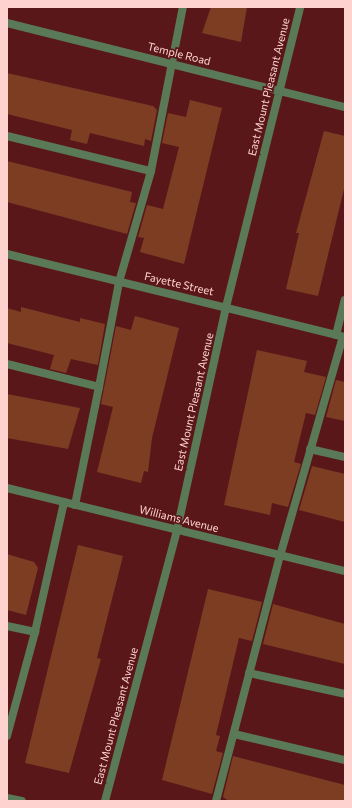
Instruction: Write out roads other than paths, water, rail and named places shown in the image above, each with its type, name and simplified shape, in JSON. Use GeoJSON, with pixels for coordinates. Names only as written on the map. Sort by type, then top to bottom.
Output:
{"type":"FeatureCollection","features":[{"type":"Feature","properties":{"kind":"street"},"geometry":{"type":"LineString","coordinates":[[76,505],[119,282],[151,171],[169,64],[183,7]]}},
{"type":"Feature","properties":{"kind":"street","name":"East Mount Pleasant Avenue"},"geometry":{"type":"LineString","coordinates":[[105,801],[177,530],[226,306],[300,7]]}},
{"type":"Feature","properties":{"kind":"street","name":"Temple Road"},"geometry":{"type":"LineString","coordinates":[[7,23],[345,107]]}},
{"type":"Feature","properties":{"kind":"street"},"geometry":{"type":"LineString","coordinates":[[7,136],[151,171]]}},
{"type":"Feature","properties":{"kind":"street","name":"Fayette Street"},"geometry":{"type":"LineString","coordinates":[[7,254],[119,282],[226,306],[341,336]]}},
{"type":"Feature","properties":{"kind":"street"},"geometry":{"type":"LineString","coordinates":[[216,801],[280,556],[341,336],[345,300]]}},
{"type":"Feature","properties":{"kind":"street"},"geometry":{"type":"LineString","coordinates":[[7,364],[99,387]]}},
{"type":"Feature","properties":{"kind":"street"},"geometry":{"type":"LineString","coordinates":[[310,449],[345,457]]}},
{"type":"Feature","properties":{"kind":"street","name":"Williams Avenue"},"geometry":{"type":"LineString","coordinates":[[7,488],[345,571]]}},
{"type":"Feature","properties":{"kind":"street"},"geometry":{"type":"LineString","coordinates":[[7,736],[35,632],[64,502]]}},
{"type":"Feature","properties":{"kind":"street"},"geometry":{"type":"LineString","coordinates":[[7,626],[35,632]]}},
{"type":"Feature","properties":{"kind":"street"},"geometry":{"type":"LineString","coordinates":[[250,674],[345,694]]}},
{"type":"Feature","properties":{"kind":"street"},"geometry":{"type":"LineString","coordinates":[[234,734],[345,760]]}},
{"type":"Feature","properties":{"kind":"street"},"geometry":{"type":"LineString","coordinates":[[7,798],[22,801]]}}]}
